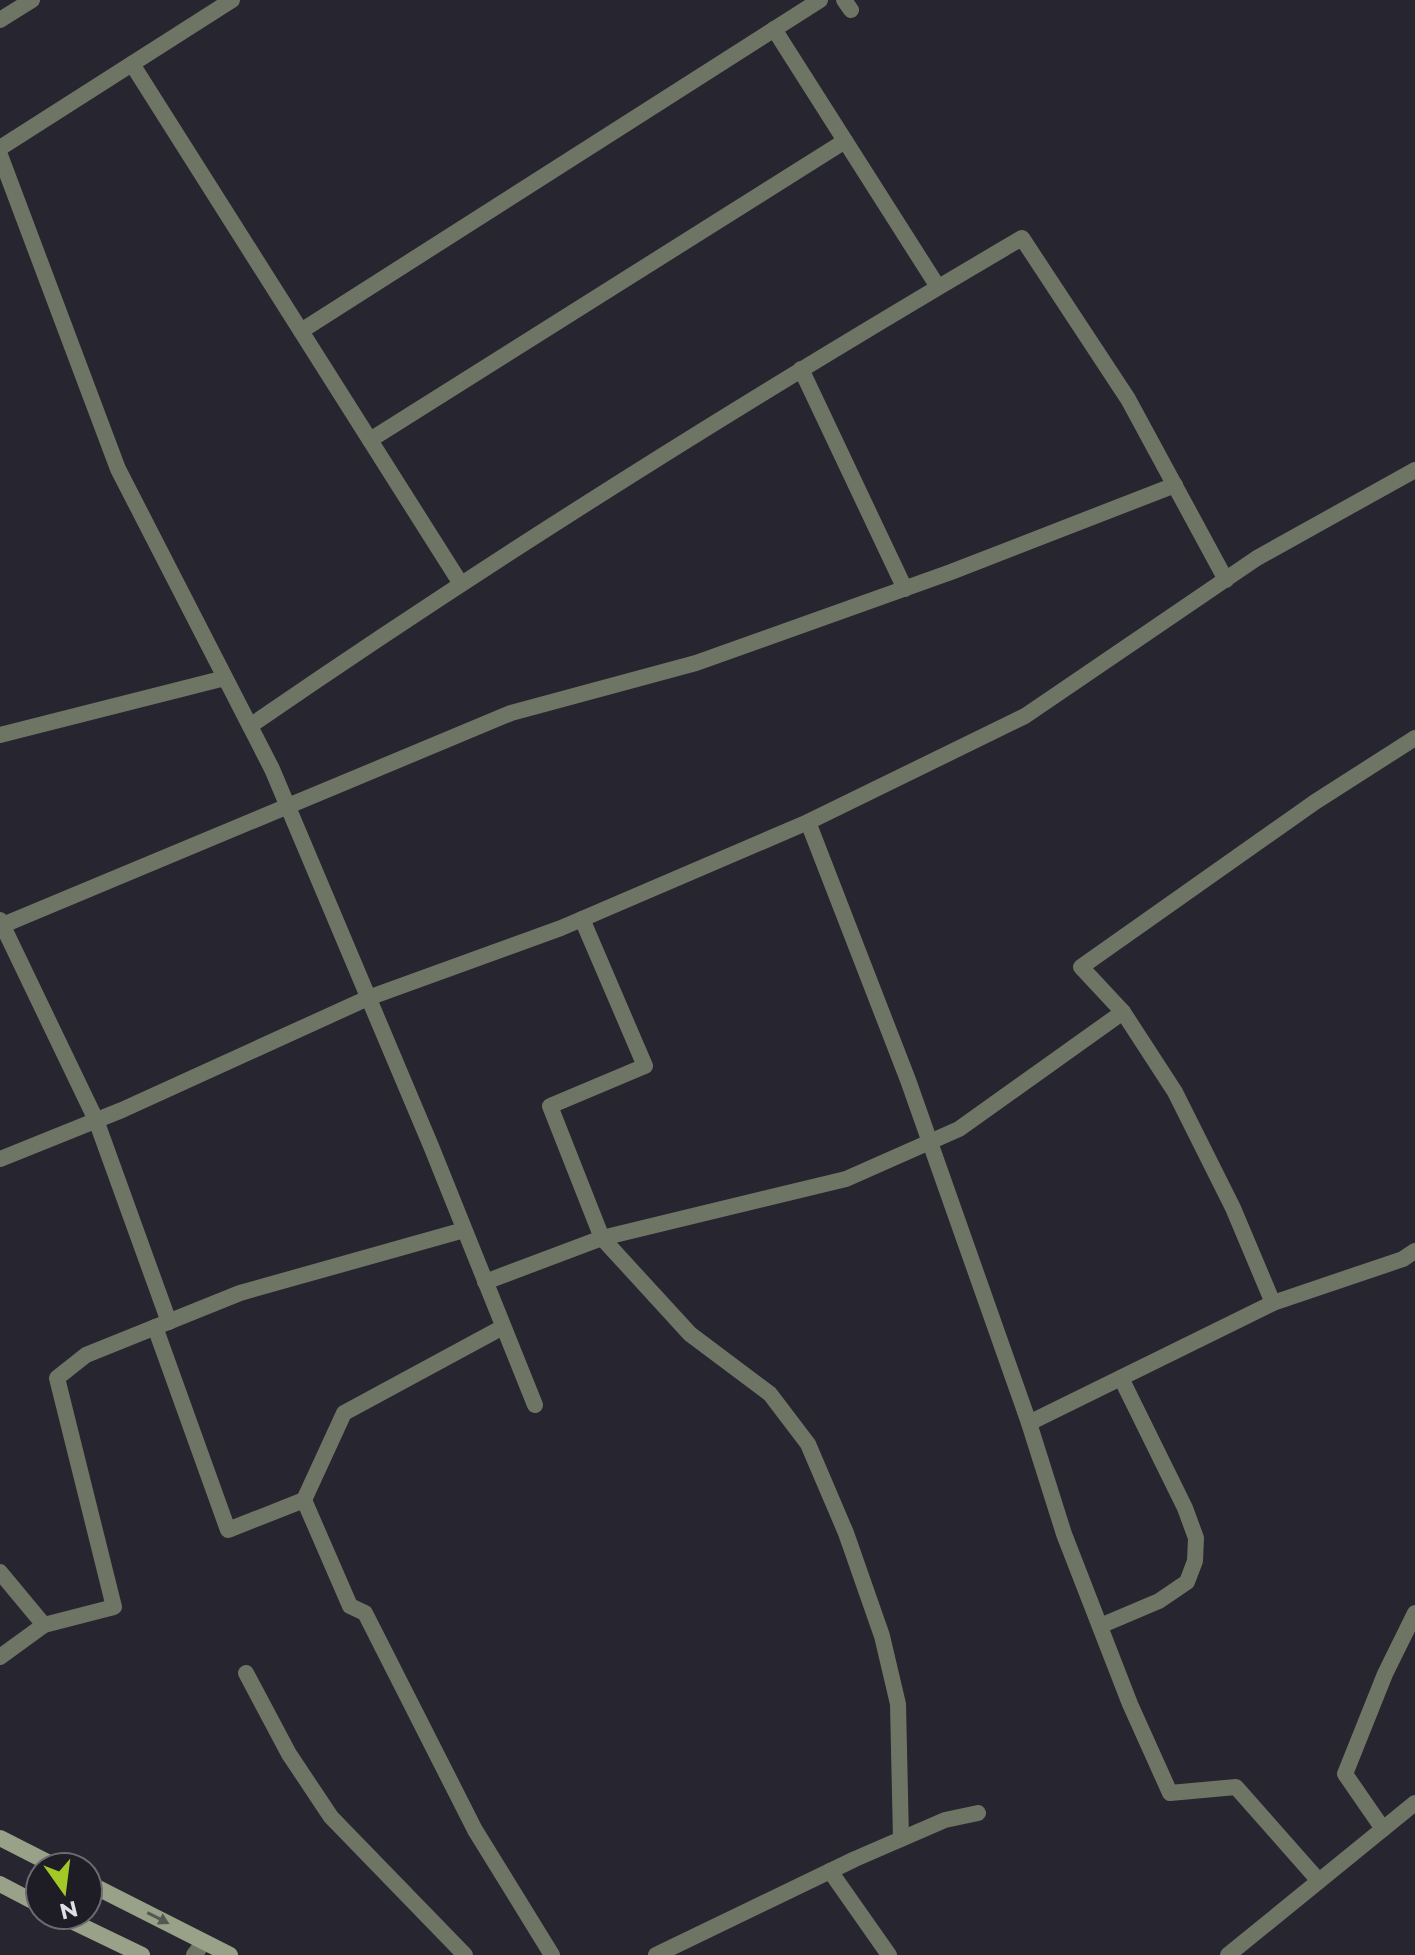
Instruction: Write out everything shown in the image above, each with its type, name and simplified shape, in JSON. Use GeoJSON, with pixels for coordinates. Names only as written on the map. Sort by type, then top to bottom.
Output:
{"type":"FeatureCollection","features":[{"type":"Feature","properties":{"kind":"street"},"geometry":{"type":"LineString","coordinates":[[0,20],[32,0]]}},
{"type":"Feature","properties":{"kind":"street"},"geometry":{"type":"LineString","coordinates":[[0,148],[232,0]]}},
{"type":"Feature","properties":{"kind":"street"},"geometry":{"type":"LineString","coordinates":[[301,331],[820,0]]}},
{"type":"Feature","properties":{"kind":"street"},"geometry":{"type":"LineString","coordinates":[[774,29],[938,287]]}},
{"type":"Feature","properties":{"kind":"street"},"geometry":{"type":"LineString","coordinates":[[132,64],[461,584]]}},
{"type":"Feature","properties":{"kind":"street"},"geometry":{"type":"LineString","coordinates":[[370,440],[845,141]]}},
{"type":"Feature","properties":{"kind":"street"},"geometry":{"type":"LineString","coordinates":[[0,155],[118,469],[250,726],[287,807],[535,1405]]}},
{"type":"Feature","properties":{"kind":"street"},"geometry":{"type":"LineString","coordinates":[[250,726],[603,491],[1022,238],[1128,399],[1226,580]]}},
{"type":"Feature","properties":{"kind":"street"},"geometry":{"type":"LineString","coordinates":[[801,369],[905,589]]}},
{"type":"Feature","properties":{"kind":"street"},"geometry":{"type":"LineString","coordinates":[[0,1159],[96,1120],[368,998],[582,919],[808,822],[1025,716],[1257,558],[1415,470]]}},
{"type":"Feature","properties":{"kind":"street"},"geometry":{"type":"LineString","coordinates":[[503,1327],[344,1413],[304,1500],[228,1530],[96,1120],[1,922],[511,713],[696,663],[905,589],[1175,485]]}},
{"type":"Feature","properties":{"kind":"street"},"geometry":{"type":"LineString","coordinates":[[0,735],[225,678]]}},
{"type":"Feature","properties":{"kind":"street"},"geometry":{"type":"LineString","coordinates":[[1273,1303],[1233,1208],[1175,1092],[1123,1012],[1081,967],[1315,802],[1415,738]]}},
{"type":"Feature","properties":{"kind":"street"},"geometry":{"type":"LineString","coordinates":[[808,822],[908,1080],[1029,1423],[1064,1534],[1130,1704],[1170,1793],[1236,1787],[1319,1881]]}},
{"type":"Feature","properties":{"kind":"street"},"geometry":{"type":"LineString","coordinates":[[582,919],[645,1066],[550,1106],[602,1238],[690,1334],[770,1394],[808,1444],[846,1533],[882,1636],[898,1704],[901,1839]]}},
{"type":"Feature","properties":{"kind":"street"},"geometry":{"type":"LineString","coordinates":[[485,1282],[602,1238],[846,1179],[959,1129],[1123,1012]]}},
{"type":"Feature","properties":{"kind":"street"},"geometry":{"type":"LineString","coordinates":[[0,1657],[44,1625],[114,1607],[57,1378],[86,1355],[240,1293],[464,1230]]}},
{"type":"Feature","properties":{"kind":"street"},"geometry":{"type":"LineString","coordinates":[[1029,1423],[1273,1303],[1403,1259],[1415,1251]]}},
{"type":"Feature","properties":{"kind":"street"},"geometry":{"type":"LineString","coordinates":[[1100,1626],[1159,1601],[1187,1582],[1195,1561],[1196,1538],[1185,1508],[1121,1378]]}},
{"type":"Feature","properties":{"kind":"street"},"geometry":{"type":"LineString","coordinates":[[304,1500],[350,1606],[365,1613],[475,1830],[552,1955]]}},
{"type":"Feature","properties":{"kind":"street"},"geometry":{"type":"LineString","coordinates":[[0,1572],[44,1625]]}},
{"type":"Feature","properties":{"kind":"street"},"geometry":{"type":"LineString","coordinates":[[1383,1829],[1345,1774],[1385,1674],[1415,1613]]}},
{"type":"Feature","properties":{"kind":"street"},"geometry":{"type":"LineString","coordinates":[[246,1673],[289,1754],[331,1817],[465,1955]]}},
{"type":"Feature","properties":{"kind":"street"},"geometry":{"type":"LineString","coordinates":[[1228,1955],[1415,1803]]}},
{"type":"Feature","properties":{"kind":"street"},"geometry":{"type":"LineString","coordinates":[[656,1955],[901,1839],[945,1820],[978,1813]]}},
{"type":"Feature","properties":{"kind":"street"},"geometry":{"type":"LineString","coordinates":[[0,1838],[26,1851]]}},
{"type":"Feature","properties":{"kind":"street"},"geometry":{"type":"LineString","coordinates":[[830,1871],[889,1955]]}},
{"type":"Feature","properties":{"kind":"street"},"geometry":{"type":"LineString","coordinates":[[0,1884],[24,1897]]}},
{"type":"Feature","properties":{"kind":"street"},"geometry":{"type":"LineString","coordinates":[[104,1892],[199,1948],[230,1955]]}},
{"type":"Feature","properties":{"kind":"street"},"geometry":{"type":"LineString","coordinates":[[92,1931],[142,1955]]}}]}
